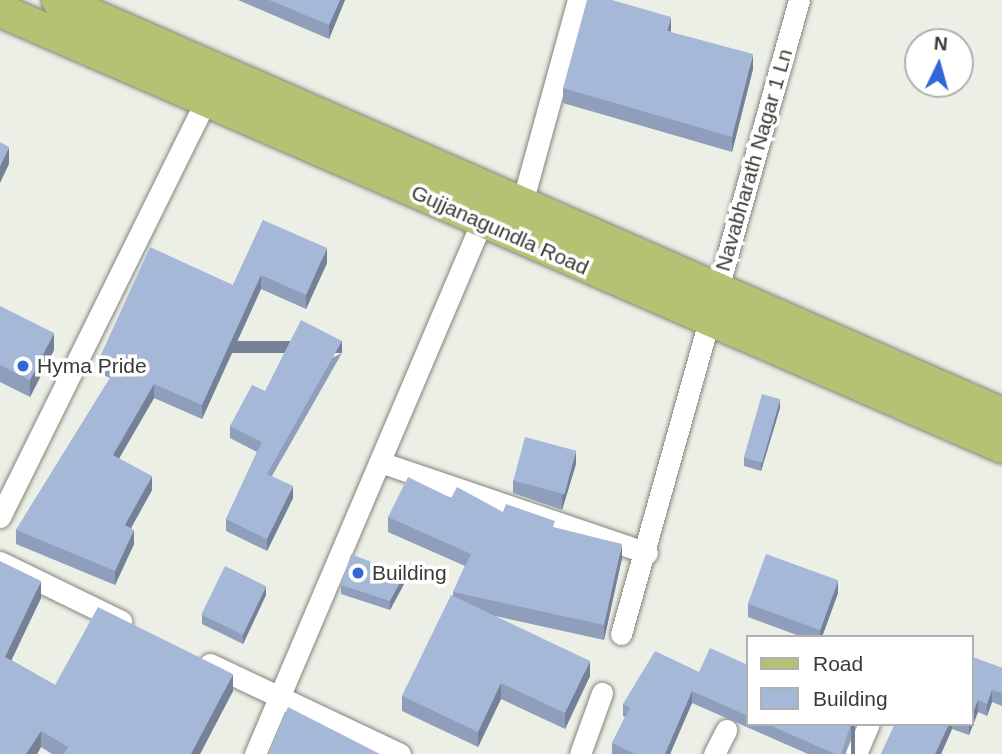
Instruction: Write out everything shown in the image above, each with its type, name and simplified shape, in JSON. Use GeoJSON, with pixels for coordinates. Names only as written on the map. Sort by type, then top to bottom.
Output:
{"type":"FeatureCollection","features":[{"type":"Feature","properties":{"kind":"main road","name":"Gujjanagundla Road"},"geometry":{"type":"LineString","coordinates":[[58,0],[522,203],[711,305],[1002,446]]}},
{"type":"Feature","properties":{"kind":"main road","name":"Gujjanagundla Road"},"geometry":{"type":"LineString","coordinates":[[2,16],[482,221],[1002,414]]}},
{"type":"Feature","properties":{"kind":"street"},"geometry":{"type":"LineString","coordinates":[[522,203],[578,0]]}},
{"type":"Feature","properties":{"kind":"street","name":"Navabharath Nagar 1 Ln"},"geometry":{"type":"LineString","coordinates":[[621,634],[647,553],[711,305],[799,0]]}},
{"type":"Feature","properties":{"kind":"street"},"geometry":{"type":"LineString","coordinates":[[0,517],[205,103]]}},
{"type":"Feature","properties":{"kind":"street"},"geometry":{"type":"LineString","coordinates":[[255,754],[482,221]]}},
{"type":"Feature","properties":{"kind":"street"},"geometry":{"type":"LineString","coordinates":[[380,462],[647,553]]}},
{"type":"Feature","properties":{"kind":"street"},"geometry":{"type":"LineString","coordinates":[[0,562],[146,633]]}},
{"type":"Feature","properties":{"kind":"street"},"geometry":{"type":"LineString","coordinates":[[194,657],[400,754]]}},
{"type":"Feature","properties":{"kind":"street"},"geometry":{"type":"LineString","coordinates":[[580,754],[602,693]]}},
{"type":"Feature","properties":{"kind":"street"},"geometry":{"type":"LineString","coordinates":[[856,754],[868,726]]}},
{"type":"Feature","properties":{"kind":"street"},"geometry":{"type":"LineString","coordinates":[[714,754],[726,730]]}},
{"type":"Feature","properties":{"kind":"building"},"geometry":{"type":"Polygon","coordinates":[[[269,0],[340,0],[329,25],[269,0]]]}},
{"type":"Feature","properties":{"kind":"building"},"geometry":{"type":"Polygon","coordinates":[[[587,0],[612,0],[671,17],[667,31],[753,54],[732,137],[563,88],[587,0]]]}},
{"type":"Feature","properties":{"kind":"building"},"geometry":{"type":"Polygon","coordinates":[[[0,142],[9,147],[0,166],[0,142]]]}},
{"type":"Feature","properties":{"kind":"building"},"geometry":{"type":"Polygon","coordinates":[[[263,220],[327,248],[306,295],[261,275],[202,405],[154,384],[113,455],[152,476],[125,525],[134,530],[115,571],[16,530],[117,367],[99,359],[150,247],[233,285],[263,220]]]}},
{"type":"Feature","properties":{"kind":"building","name":"Hyma Pride"},"geometry":{"type":"Polygon","coordinates":[[[0,306],[54,333],[30,380],[0,365],[0,306]]]}},
{"type":"Feature","properties":{"kind":"building"},"geometry":{"type":"Polygon","coordinates":[[[301,320],[342,341],[267,474],[293,486],[267,539],[226,519],[262,442],[230,426],[252,385],[265,391],[301,320]]]}},
{"type":"Feature","properties":{"kind":"building"},"geometry":{"type":"Polygon","coordinates":[[[762,394],[780,399],[762,463],[744,457],[762,394]]]}},
{"type":"Feature","properties":{"kind":"building"},"geometry":{"type":"Polygon","coordinates":[[[525,437],[576,451],[565,494],[513,480],[525,437]]]}},
{"type":"Feature","properties":{"kind":"building"},"geometry":{"type":"Polygon","coordinates":[[[408,477],[451,498],[457,487],[503,512],[506,504],[555,521],[553,527],[622,544],[604,625],[453,592],[471,554],[388,517],[408,477]]]}},
{"type":"Feature","properties":{"kind":"building","name":"Building"},"geometry":{"type":"Polygon","coordinates":[[[351,554],[404,575],[390,601],[341,585],[351,554]]]}},
{"type":"Feature","properties":{"kind":"building"},"geometry":{"type":"Polygon","coordinates":[[[766,554],[838,580],[820,630],[748,604],[766,554]]]}},
{"type":"Feature","properties":{"kind":"building"},"geometry":{"type":"Polygon","coordinates":[[[0,561],[41,581],[5,657],[55,685],[98,607],[233,674],[191,754],[64,754],[68,747],[41,731],[26,754],[0,754],[0,561]]]}},
{"type":"Feature","properties":{"kind":"building"},"geometry":{"type":"Polygon","coordinates":[[[225,566],[266,586],[243,635],[201,615],[225,566]]]}},
{"type":"Feature","properties":{"kind":"building"},"geometry":{"type":"Polygon","coordinates":[[[451,595],[590,661],[565,713],[501,683],[478,732],[402,696],[451,595]]]}},
{"type":"Feature","properties":{"kind":"building"},"geometry":{"type":"Polygon","coordinates":[[[710,648],[746,664],[746,715],[692,691],[665,754],[635,754],[612,743],[630,708],[623,704],[655,651],[699,672],[710,648]]]}},
{"type":"Feature","properties":{"kind":"building"},"geometry":{"type":"Polygon","coordinates":[[[974,658],[1002,668],[1002,693],[992,690],[987,704],[978,700],[974,710],[974,658]]]}},
{"type":"Feature","properties":{"kind":"building"},"geometry":{"type":"Polygon","coordinates":[[[288,707],[380,754],[268,754],[288,707]]]}},
{"type":"Feature","properties":{"kind":"building"},"geometry":{"type":"Polygon","coordinates":[[[772,726],[850,726],[841,754],[835,754],[772,726]]]}},
{"type":"Feature","properties":{"kind":"building"},"geometry":{"type":"Polygon","coordinates":[[[894,726],[948,726],[935,754],[881,754],[894,726]]]}},
{"type":"Feature","properties":{"kind":"place","name":"Hyma Pride"},"geometry":{"type":"Point","coordinates":[23,366]}},
{"type":"Feature","properties":{"kind":"place","name":"Building"},"geometry":{"type":"Point","coordinates":[358,573]}}]}
